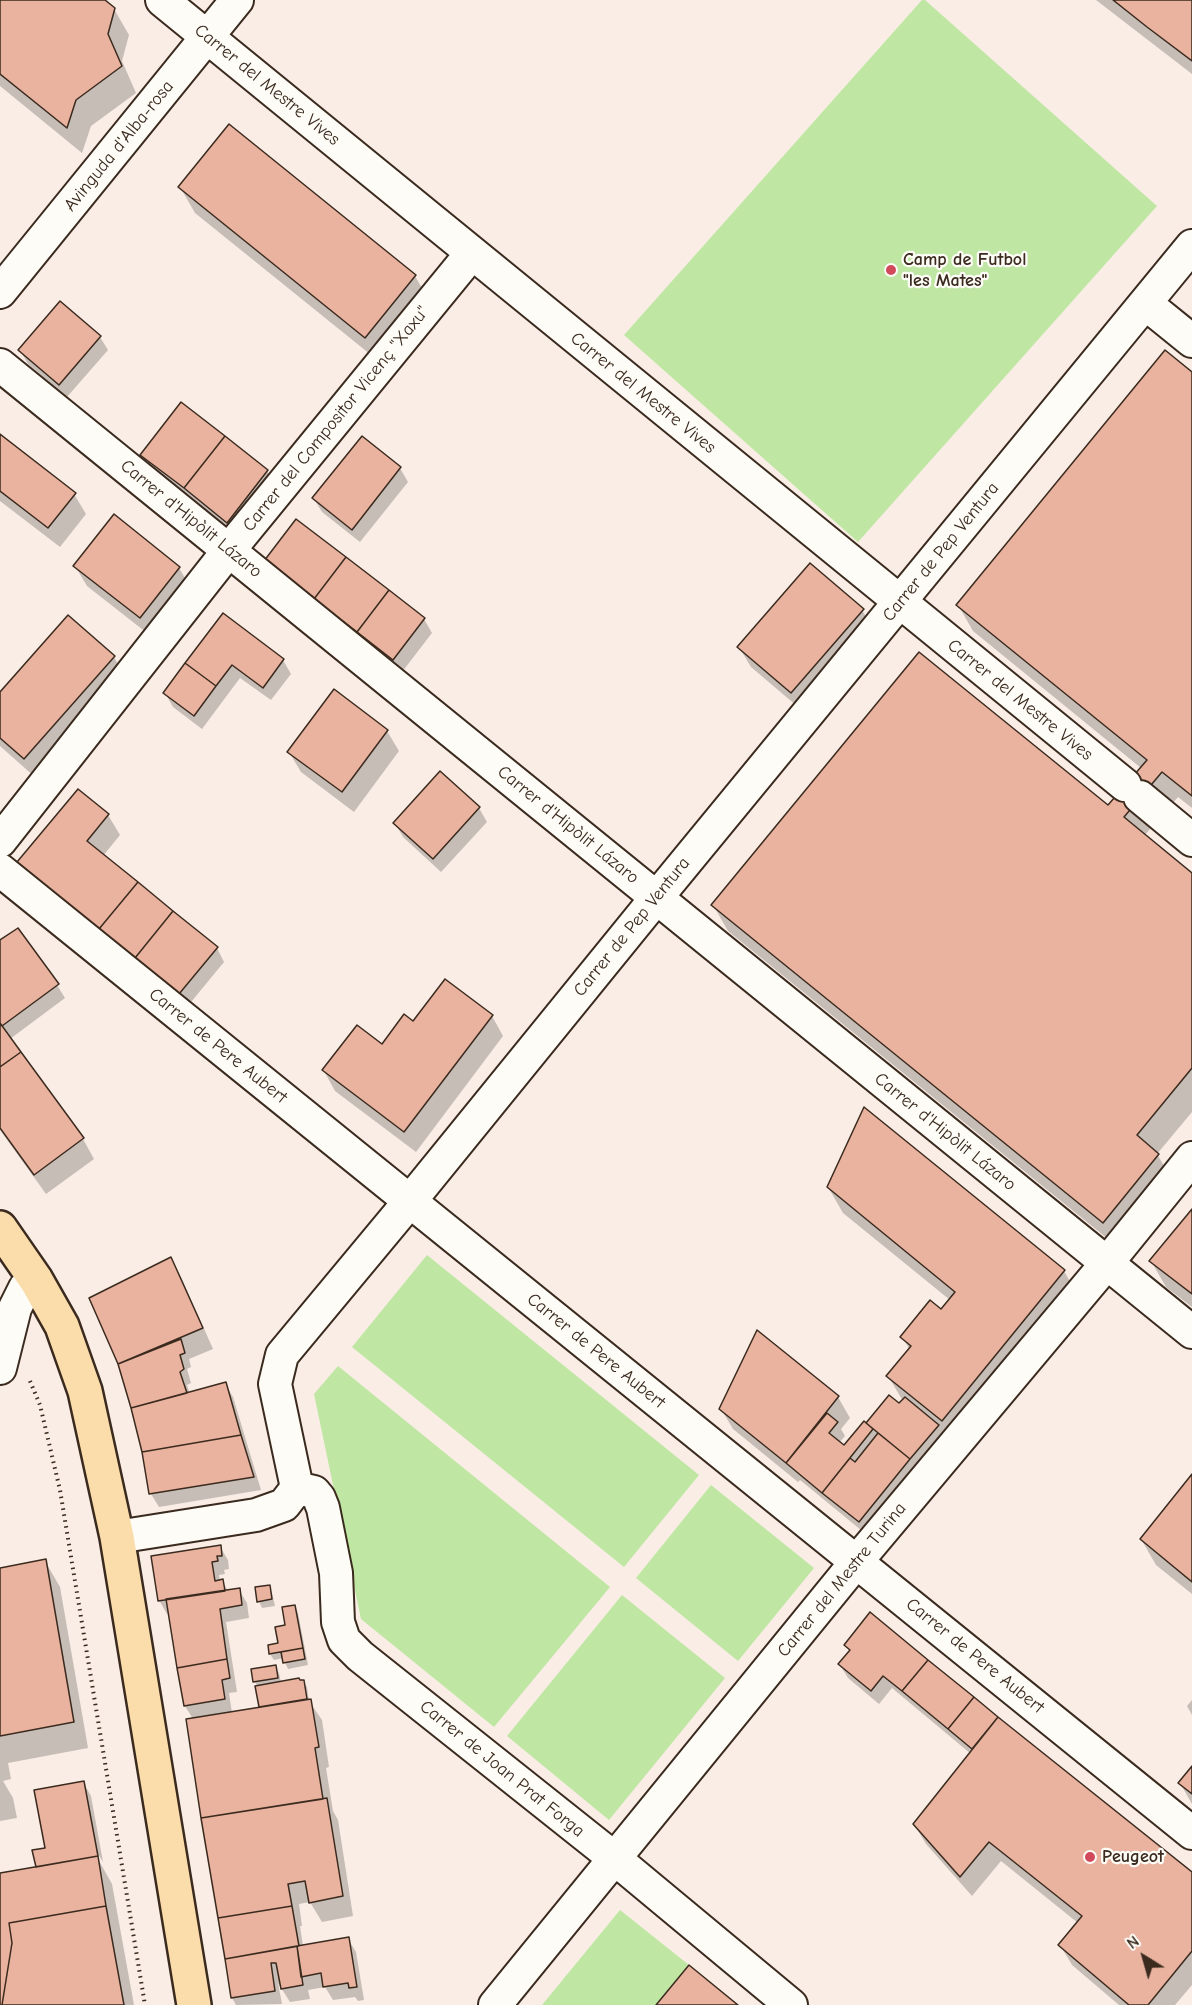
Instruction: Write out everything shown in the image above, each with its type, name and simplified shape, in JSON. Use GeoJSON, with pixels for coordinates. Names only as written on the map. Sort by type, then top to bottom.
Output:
{"type":"FeatureCollection","features":[{"type":"Feature","properties":{"kind":"main road"},"geometry":{"type":"LineString","coordinates":[[0,1228],[36,1280],[62,1326],[85,1391],[117,1537],[194,2005]]}},
{"type":"Feature","properties":{"kind":"street","name":"Carrer del Mestre Vives"},"geometry":{"type":"LineString","coordinates":[[162,0],[1192,840]]}},
{"type":"Feature","properties":{"kind":"street","name":"Avinguda d'Alba-rosa"},"geometry":{"type":"LineString","coordinates":[[0,292],[237,0]]}},
{"type":"Feature","properties":{"kind":"street","name":"Carrer de Pep Ventura"},"geometry":{"type":"LineString","coordinates":[[297,1488],[275,1384],[282,1355],[1192,246]]}},
{"type":"Feature","properties":{"kind":"street","name":"Carrer del Compositor Vicenç \"Xaxu\""},"geometry":{"type":"LineString","coordinates":[[0,841],[229,550],[472,253]]}},
{"type":"Feature","properties":{"kind":"street"},"geometry":{"type":"LineString","coordinates":[[1145,303],[1192,341]]}},
{"type":"Feature","properties":{"kind":"street","name":"Carrer d'Hipòlit Lázaro"},"geometry":{"type":"LineString","coordinates":[[0,365],[1192,1332]]}},
{"type":"Feature","properties":{"kind":"street","name":"Carrer de Pere Aubert"},"geometry":{"type":"LineString","coordinates":[[0,870],[1192,1833]]}},
{"type":"Feature","properties":{"kind":"street","name":"Carrer del Mestre Turina"},"geometry":{"type":"LineString","coordinates":[[495,2005],[857,1561],[1192,1158]]}},
{"type":"Feature","properties":{"kind":"street"},"geometry":{"type":"LineString","coordinates":[[0,1368],[15,1308],[25,1288],[36,1280]]}},
{"type":"Feature","properties":{"kind":"street"},"geometry":{"type":"LineString","coordinates":[[117,1537],[256,1515],[284,1505],[297,1488]]}},
{"type":"Feature","properties":{"kind":"street","name":"Carrer de Joan Prat Forga"},"geometry":{"type":"LineString","coordinates":[[297,1488],[314,1492],[323,1508],[336,1573],[338,1622],[344,1640],[360,1656],[614,1858],[791,2005]]}},
{"type":"Feature","properties":{"kind":"path"},"geometry":{"type":"LineString","coordinates":[[29,1378],[40,1405],[60,1490],[145,2005]]}},
{"type":"Feature","properties":{"kind":"green space","name":"Camp de Futbol \"les Mates\""},"geometry":{"type":"Polygon","coordinates":[[[922,0],[925,0],[1157,206],[858,542],[624,335],[922,0]]]}},
{"type":"Feature","properties":{"kind":"green space"},"geometry":{"type":"Polygon","coordinates":[[[427,1255],[699,1475],[624,1567],[352,1347],[427,1255]]]}},
{"type":"Feature","properties":{"kind":"green space"},"geometry":{"type":"Polygon","coordinates":[[[338,1366],[610,1587],[494,1727],[361,1619],[314,1394],[338,1366]]]}},
{"type":"Feature","properties":{"kind":"green space"},"geometry":{"type":"Polygon","coordinates":[[[711,1485],[814,1568],[738,1661],[636,1578],[711,1485]]]}},
{"type":"Feature","properties":{"kind":"green space"},"geometry":{"type":"Polygon","coordinates":[[[622,1595],[725,1678],[609,1820],[507,1736],[622,1595]]]}},
{"type":"Feature","properties":{"kind":"green space"},"geometry":{"type":"Polygon","coordinates":[[[620,1910],[689,1965],[656,2005],[542,2005],[620,1910]]]}},
{"type":"Feature","properties":{"kind":"building"},"geometry":{"type":"Polygon","coordinates":[[[0,0],[105,0],[115,8],[108,34],[122,66],[76,100],[67,128],[0,74],[0,0]]]}},
{"type":"Feature","properties":{"kind":"building"},"geometry":{"type":"Polygon","coordinates":[[[1113,0],[1192,0],[1192,61],[1147,27],[1113,0]]]}},
{"type":"Feature","properties":{"kind":"building"},"geometry":{"type":"Polygon","coordinates":[[[229,124],[416,275],[365,338],[178,187],[229,124]]]}},
{"type":"Feature","properties":{"kind":"building"},"geometry":{"type":"Polygon","coordinates":[[[60,301],[101,336],[59,385],[18,350],[60,301]]]}},
{"type":"Feature","properties":{"kind":"building"},"geometry":{"type":"Polygon","coordinates":[[[1165,350],[1192,372],[1192,796],[1162,772],[1124,817],[1192,873],[1192,1068],[1137,1135],[1159,1154],[1103,1223],[711,905],[919,652],[1108,805],[1147,760],[956,605],[1165,350]]]}},
{"type":"Feature","properties":{"kind":"building"},"geometry":{"type":"Polygon","coordinates":[[[181,402],[225,436],[184,488],[140,455],[181,402]]]}},
{"type":"Feature","properties":{"kind":"building"},"geometry":{"type":"Polygon","coordinates":[[[0,434],[76,493],[48,528],[0,491],[0,434]]]}},
{"type":"Feature","properties":{"kind":"building"},"geometry":{"type":"Polygon","coordinates":[[[225,436],[268,470],[227,523],[184,488],[225,436]]]}},
{"type":"Feature","properties":{"kind":"building"},"geometry":{"type":"Polygon","coordinates":[[[362,436],[401,467],[352,530],[312,498],[362,436]]]}},
{"type":"Feature","properties":{"kind":"building"},"geometry":{"type":"Polygon","coordinates":[[[114,514],[180,567],[140,618],[73,566],[114,514]]]}},
{"type":"Feature","properties":{"kind":"building"},"geometry":{"type":"Polygon","coordinates":[[[296,519],[346,557],[314,599],[264,561],[296,519]]]}},
{"type":"Feature","properties":{"kind":"building"},"geometry":{"type":"Polygon","coordinates":[[[346,557],[389,590],[357,632],[314,599],[346,557]]]}},
{"type":"Feature","properties":{"kind":"building"},"geometry":{"type":"Polygon","coordinates":[[[810,563],[864,609],[791,693],[737,647],[810,563]]]}},
{"type":"Feature","properties":{"kind":"building"},"geometry":{"type":"Polygon","coordinates":[[[389,590],[425,618],[393,660],[357,632],[389,590]]]}},
{"type":"Feature","properties":{"kind":"building"},"geometry":{"type":"Polygon","coordinates":[[[223,613],[284,659],[263,688],[232,665],[216,686],[185,663],[223,613]]]}},
{"type":"Feature","properties":{"kind":"building"},"geometry":{"type":"Polygon","coordinates":[[[68,615],[115,656],[24,759],[0,738],[0,692],[68,615]]]}},
{"type":"Feature","properties":{"kind":"building"},"geometry":{"type":"Polygon","coordinates":[[[185,663],[216,686],[194,716],[163,693],[185,663]]]}},
{"type":"Feature","properties":{"kind":"building"},"geometry":{"type":"Polygon","coordinates":[[[334,689],[388,730],[342,792],[287,752],[334,689]]]}},
{"type":"Feature","properties":{"kind":"building"},"geometry":{"type":"Polygon","coordinates":[[[440,771],[480,807],[433,859],[393,823],[440,771]]]}},
{"type":"Feature","properties":{"kind":"building"},"geometry":{"type":"Polygon","coordinates":[[[78,789],[109,814],[87,841],[138,882],[99,929],[17,862],[78,789]]]}},
{"type":"Feature","properties":{"kind":"building"},"geometry":{"type":"Polygon","coordinates":[[[138,882],[173,911],[135,958],[99,929],[138,882]]]}},
{"type":"Feature","properties":{"kind":"building"},"geometry":{"type":"Polygon","coordinates":[[[173,911],[218,947],[179,994],[135,958],[173,911]]]}},
{"type":"Feature","properties":{"kind":"building"},"geometry":{"type":"Polygon","coordinates":[[[18,928],[59,984],[2,1026],[0,1023],[0,940],[18,928]]]}},
{"type":"Feature","properties":{"kind":"building"},"geometry":{"type":"Polygon","coordinates":[[[445,979],[493,1015],[404,1132],[322,1070],[357,1025],[382,1044],[404,1014],[413,1021],[445,979]]]}},
{"type":"Feature","properties":{"kind":"building"},"geometry":{"type":"Polygon","coordinates":[[[0,1023],[21,1052],[0,1067],[0,1023]]]}},
{"type":"Feature","properties":{"kind":"building"},"geometry":{"type":"Polygon","coordinates":[[[21,1052],[84,1138],[34,1175],[0,1128],[0,1067],[21,1052]]]}},
{"type":"Feature","properties":{"kind":"building"},"geometry":{"type":"Polygon","coordinates":[[[864,1107],[1065,1270],[942,1421],[886,1376],[911,1346],[900,1337],[930,1300],[941,1309],[955,1292],[827,1187],[864,1107]]]}},
{"type":"Feature","properties":{"kind":"building"},"geometry":{"type":"Polygon","coordinates":[[[1192,1209],[1192,1294],[1149,1261],[1192,1209]]]}},
{"type":"Feature","properties":{"kind":"building"},"geometry":{"type":"Polygon","coordinates":[[[171,1257],[203,1328],[118,1364],[89,1298],[171,1257]]]}},
{"type":"Feature","properties":{"kind":"building"},"geometry":{"type":"Polygon","coordinates":[[[757,1330],[839,1396],[786,1463],[719,1409],[757,1330]]]}},
{"type":"Feature","properties":{"kind":"building"},"geometry":{"type":"Polygon","coordinates":[[[181,1339],[185,1353],[180,1355],[184,1369],[180,1372],[187,1393],[131,1408],[118,1364],[181,1339]]]}},
{"type":"Feature","properties":{"kind":"building"},"geometry":{"type":"Polygon","coordinates":[[[226,1382],[241,1435],[142,1452],[131,1408],[226,1382]]]}},
{"type":"Feature","properties":{"kind":"building"},"geometry":{"type":"Polygon","coordinates":[[[889,1395],[899,1403],[905,1397],[939,1425],[910,1459],[866,1423],[889,1395]]]}},
{"type":"Feature","properties":{"kind":"building"},"geometry":{"type":"Polygon","coordinates":[[[827,1413],[838,1422],[829,1433],[844,1445],[864,1421],[873,1429],[822,1493],[786,1463],[827,1413]]]}},
{"type":"Feature","properties":{"kind":"building"},"geometry":{"type":"Polygon","coordinates":[[[878,1433],[910,1459],[859,1522],[822,1493],[850,1458],[855,1462],[878,1433]]]}},
{"type":"Feature","properties":{"kind":"building"},"geometry":{"type":"Polygon","coordinates":[[[241,1435],[254,1477],[149,1494],[142,1452],[241,1435]]]}},
{"type":"Feature","properties":{"kind":"building"},"geometry":{"type":"Polygon","coordinates":[[[1192,1474],[1192,1582],[1140,1539],[1192,1474]]]}},
{"type":"Feature","properties":{"kind":"building"},"geometry":{"type":"Polygon","coordinates":[[[221,1545],[222,1556],[217,1556],[218,1561],[212,1562],[215,1581],[223,1579],[225,1591],[158,1601],[151,1556],[221,1545]]]}},
{"type":"Feature","properties":{"kind":"building"},"geometry":{"type":"Polygon","coordinates":[[[46,1559],[74,1722],[0,1736],[0,1568],[46,1559]]]}},
{"type":"Feature","properties":{"kind":"building"},"geometry":{"type":"Polygon","coordinates":[[[270,1585],[272,1599],[257,1602],[255,1587],[270,1585]]]}},
{"type":"Feature","properties":{"kind":"building"},"geometry":{"type":"Polygon","coordinates":[[[240,1588],[242,1605],[220,1609],[227,1659],[177,1668],[166,1599],[240,1588]]]}},
{"type":"Feature","properties":{"kind":"building"},"geometry":{"type":"Polygon","coordinates":[[[295,1605],[303,1648],[269,1654],[268,1645],[278,1643],[275,1627],[285,1625],[282,1607],[295,1605]]]}},
{"type":"Feature","properties":{"kind":"building"},"geometry":{"type":"Polygon","coordinates":[[[870,1612],[928,1660],[902,1691],[883,1676],[871,1691],[838,1664],[850,1650],[844,1645],[870,1612]]]}},
{"type":"Feature","properties":{"kind":"building"},"geometry":{"type":"Polygon","coordinates":[[[303,1648],[305,1659],[283,1663],[281,1652],[303,1648]]]}},
{"type":"Feature","properties":{"kind":"building"},"geometry":{"type":"Polygon","coordinates":[[[227,1659],[230,1678],[222,1680],[225,1699],[184,1706],[177,1668],[227,1659]]]}},
{"type":"Feature","properties":{"kind":"building"},"geometry":{"type":"Polygon","coordinates":[[[928,1660],[974,1697],[948,1729],[902,1691],[928,1660]]]}},
{"type":"Feature","properties":{"kind":"building"},"geometry":{"type":"Polygon","coordinates":[[[276,1665],[278,1678],[253,1682],[251,1669],[276,1665]]]}},
{"type":"Feature","properties":{"kind":"building"},"geometry":{"type":"Polygon","coordinates":[[[299,1678],[304,1680],[307,1699],[259,1707],[255,1686],[299,1678]]]}},
{"type":"Feature","properties":{"kind":"building"},"geometry":{"type":"Polygon","coordinates":[[[974,1697],[998,1717],[972,1749],[948,1729],[974,1697]]]}},
{"type":"Feature","properties":{"kind":"building"},"geometry":{"type":"Polygon","coordinates":[[[311,1699],[319,1747],[315,1748],[323,1799],[201,1818],[186,1719],[311,1699]]]}},
{"type":"Feature","properties":{"kind":"building","name":"Peugeot"},"geometry":{"type":"Polygon","coordinates":[[[998,1717],[1192,1872],[1192,1951],[1148,2005],[1129,2005],[1058,1945],[1082,1916],[989,1842],[960,1877],[913,1824],[998,1717]]]}},
{"type":"Feature","properties":{"kind":"building"},"geometry":{"type":"Polygon","coordinates":[[[1192,1766],[1192,1794],[1178,1783],[1192,1766]]]}},
{"type":"Feature","properties":{"kind":"building"},"geometry":{"type":"Polygon","coordinates":[[[84,1781],[98,1856],[36,1867],[32,1850],[45,1848],[34,1790],[84,1781]]]}},
{"type":"Feature","properties":{"kind":"building"},"geometry":{"type":"Polygon","coordinates":[[[327,1798],[343,1896],[309,1903],[305,1881],[288,1884],[292,1906],[218,1918],[201,1818],[327,1798]]]}},
{"type":"Feature","properties":{"kind":"building"},"geometry":{"type":"Polygon","coordinates":[[[98,1856],[106,1906],[9,1923],[12,1943],[2,2005],[0,2005],[0,1873],[98,1856]]]}},
{"type":"Feature","properties":{"kind":"building"},"geometry":{"type":"Polygon","coordinates":[[[106,1906],[124,2005],[2,2005],[12,1943],[9,1923],[106,1906]]]}},
{"type":"Feature","properties":{"kind":"building"},"geometry":{"type":"Polygon","coordinates":[[[292,1906],[299,1946],[225,1959],[218,1918],[292,1906]]]}},
{"type":"Feature","properties":{"kind":"building"},"geometry":{"type":"Polygon","coordinates":[[[349,1937],[357,1987],[349,1988],[348,1983],[323,1987],[321,1973],[301,1977],[297,1946],[349,1937]]]}},
{"type":"Feature","properties":{"kind":"building"},"geometry":{"type":"Polygon","coordinates":[[[297,1946],[303,1985],[281,1989],[276,1963],[271,1963],[275,1991],[231,1998],[225,1959],[297,1946]]]}},
{"type":"Feature","properties":{"kind":"building"},"geometry":{"type":"Polygon","coordinates":[[[689,1965],[738,2005],[656,2005],[689,1965]]]}},
{"type":"Feature","properties":{"kind":"place","name":"Camp de Futbol \"les Mates\""},"geometry":{"type":"Point","coordinates":[891,270]}},
{"type":"Feature","properties":{"kind":"place","name":"Peugeot"},"geometry":{"type":"Point","coordinates":[1090,1857]}}]}
